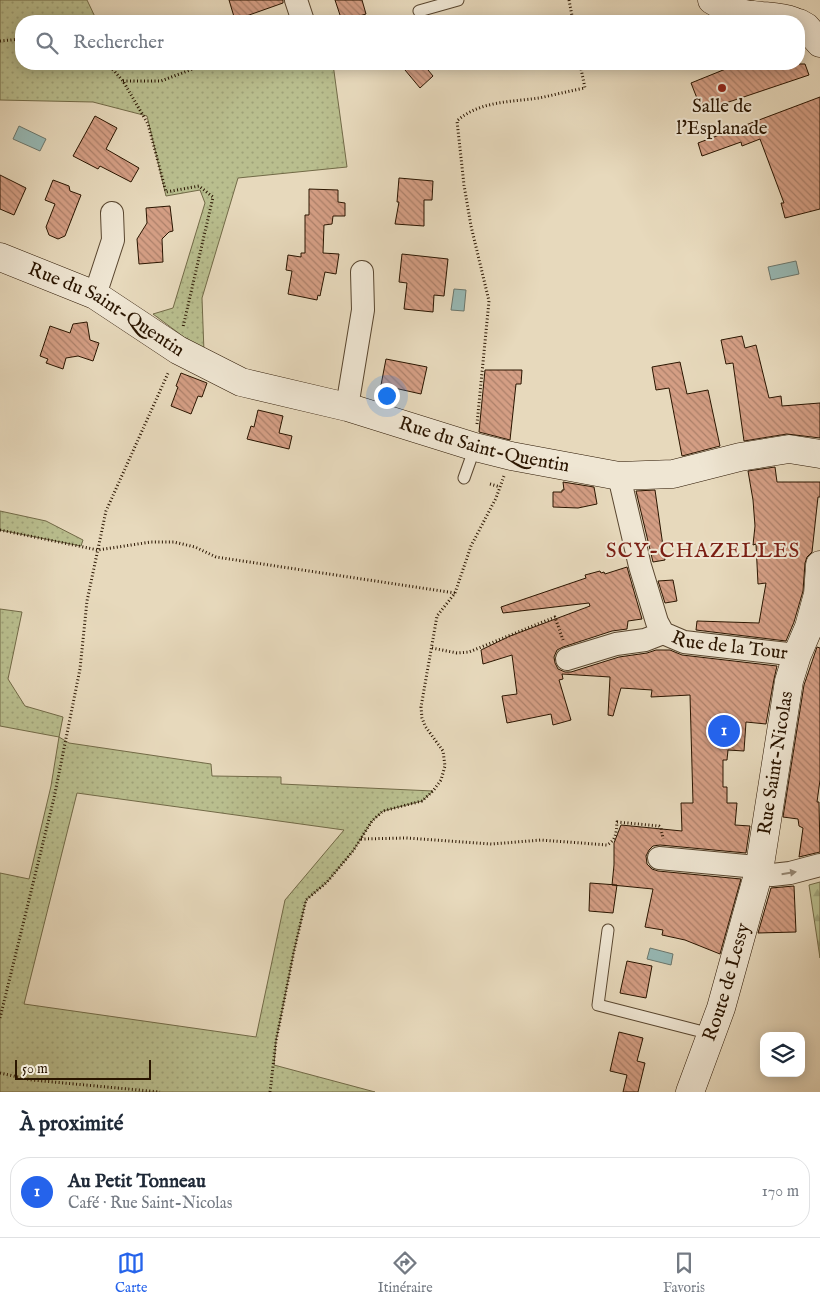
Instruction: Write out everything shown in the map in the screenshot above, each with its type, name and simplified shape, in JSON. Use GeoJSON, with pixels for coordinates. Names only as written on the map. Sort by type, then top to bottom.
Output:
{"type":"FeatureCollection","features":[{"type":"Feature","properties":{"kind":"street"},"geometry":{"type":"LineString","coordinates":[[296,0],[301,15]]}},
{"type":"Feature","properties":{"kind":"street"},"geometry":{"type":"LineString","coordinates":[[708,1],[733,12],[752,15]]}},
{"type":"Feature","properties":{"kind":"street"},"geometry":{"type":"LineString","coordinates":[[95,296],[113,240],[112,212]]}},
{"type":"Feature","properties":{"kind":"street","name":"Rue du Saint-Quentin"},"geometry":{"type":"LineString","coordinates":[[0,257],[95,296],[178,350],[241,382],[348,407],[475,447],[511,456],[619,476],[673,474],[740,457],[789,450],[820,454]]}},
{"type":"Feature","properties":{"kind":"street"},"geometry":{"type":"LineString","coordinates":[[348,407],[363,310],[362,272]]}},
{"type":"Feature","properties":{"kind":"street","name":"Rue de la Tour"},"geometry":{"type":"LineString","coordinates":[[619,476],[640,566],[657,622],[663,633],[684,642],[797,656]]}},
{"type":"Feature","properties":{"kind":"street","name":"Rue Saint-Nicolas"},"geometry":{"type":"LineString","coordinates":[[759,871],[789,681],[797,656],[815,631],[820,565]]}},
{"type":"Feature","properties":{"kind":"street","name":"Rue de la Tour"},"geometry":{"type":"LineString","coordinates":[[568,659],[616,644],[645,640],[663,633]]}},
{"type":"Feature","properties":{"kind":"street"},"geometry":{"type":"LineString","coordinates":[[663,859],[746,866],[772,874],[790,874],[820,865]]}},
{"type":"Feature","properties":{"kind":"street","name":"Route de Lessy"},"geometry":{"type":"LineString","coordinates":[[690,1092],[722,1008],[759,871]]}},
{"type":"Feature","properties":{"kind":"lane"},"geometry":{"type":"LineString","coordinates":[[419,11],[458,0]]}},
{"type":"Feature","properties":{"kind":"lane"},"geometry":{"type":"LineString","coordinates":[[464,478],[475,447]]}},
{"type":"Feature","properties":{"kind":"lane"},"geometry":{"type":"LineString","coordinates":[[608,930],[598,1005],[712,1034]]}},
{"type":"Feature","properties":{"kind":"path"},"geometry":{"type":"LineString","coordinates":[[569,0],[572,15]]}},
{"type":"Feature","properties":{"kind":"path"},"geometry":{"type":"LineString","coordinates":[[0,41],[15,40]]}},
{"type":"Feature","properties":{"kind":"path"},"geometry":{"type":"LineString","coordinates":[[0,1018],[54,798],[80,669],[87,600],[106,511],[178,350],[214,197],[199,186],[166,192],[148,124],[123,81],[113,70]]}},
{"type":"Feature","properties":{"kind":"path"},"geometry":{"type":"LineString","coordinates":[[123,81],[161,81],[190,70]]}},
{"type":"Feature","properties":{"kind":"path"},"geometry":{"type":"LineString","coordinates":[[475,447],[489,301],[471,226],[464,185],[457,121],[464,115],[492,104],[539,98],[585,88],[581,70]]}},
{"type":"Feature","properties":{"kind":"path"},"geometry":{"type":"LineString","coordinates":[[270,1092],[276,1041],[306,900],[327,882],[353,851],[372,821],[383,810],[422,800],[433,791],[441,780],[445,766],[443,751],[425,726],[421,707],[437,616],[454,593],[471,546],[500,487],[511,456]]}},
{"type":"Feature","properties":{"kind":"path"},"geometry":{"type":"LineString","coordinates":[[490,484],[500,487]]}},
{"type":"Feature","properties":{"kind":"path"},"geometry":{"type":"LineString","coordinates":[[0,530],[98,550],[151,542],[174,542],[195,547],[216,557],[454,593]]}},
{"type":"Feature","properties":{"kind":"path"},"geometry":{"type":"LineString","coordinates":[[432,648],[457,653],[469,652],[555,617],[568,659]]}},
{"type":"Feature","properties":{"kind":"path"},"geometry":{"type":"LineString","coordinates":[[361,839],[406,838],[492,844],[541,840],[607,845],[613,842],[616,835],[617,822],[659,826],[661,828],[663,859]]}},
{"type":"Feature","properties":{"kind":"path"},"geometry":{"type":"LineString","coordinates":[[0,1073],[32,1080],[160,1092]]}},
{"type":"Feature","properties":{"kind":"green space"},"geometry":{"type":"Polygon","coordinates":[[[0,0],[87,0],[94,15],[15,15],[15,70],[334,70],[347,167],[238,178],[202,298],[204,352],[153,314],[173,308],[205,203],[200,190],[166,196],[147,116],[93,102],[0,100],[0,0]]]}},
{"type":"Feature","properties":{"kind":"green space"},"geometry":{"type":"Polygon","coordinates":[[[0,511],[46,521],[83,540],[81,546],[0,530],[0,511]]]}},
{"type":"Feature","properties":{"kind":"green space"},"geometry":{"type":"Polygon","coordinates":[[[0,609],[22,612],[8,679],[25,706],[63,717],[59,737],[0,726],[0,609]]]}},
{"type":"Feature","properties":{"kind":"green space"},"geometry":{"type":"Polygon","coordinates":[[[59,737],[69,743],[211,764],[212,776],[281,777],[281,784],[433,791],[422,801],[383,811],[372,821],[353,851],[327,882],[306,900],[276,1041],[274,1065],[375,1092],[0,1092],[0,873],[29,879],[51,786],[59,737]],[[77,793],[24,1004],[256,1037],[285,900],[344,830],[77,793]]]}},
{"type":"Feature","properties":{"kind":"green space"},"geometry":{"type":"Polygon","coordinates":[[[820,882],[820,958],[809,885],[820,882]]]}},
{"type":"Feature","properties":{"kind":"water"},"geometry":{"type":"Polygon","coordinates":[[[19,126],[46,139],[40,151],[13,139],[19,126]]]}},
{"type":"Feature","properties":{"kind":"water"},"geometry":{"type":"Polygon","coordinates":[[[796,261],[799,274],[771,280],[768,267],[796,261]]]}},
{"type":"Feature","properties":{"kind":"water"},"geometry":{"type":"Polygon","coordinates":[[[454,289],[466,290],[464,311],[451,310],[454,289]]]}},
{"type":"Feature","properties":{"kind":"water"},"geometry":{"type":"Polygon","coordinates":[[[650,948],[673,954],[671,965],[647,959],[650,948]]]}},
{"type":"Feature","properties":{"kind":"building"},"geometry":{"type":"Polygon","coordinates":[[[229,0],[283,0],[283,3],[249,15],[234,15],[229,0]]]}},
{"type":"Feature","properties":{"kind":"building"},"geometry":{"type":"Polygon","coordinates":[[[335,0],[362,0],[366,14],[340,15],[335,0]]]}},
{"type":"Feature","properties":{"kind":"building","name":"Salle de l'Esplanade"},"geometry":{"type":"Polygon","coordinates":[[[805,64],[809,75],[702,111],[691,83],[723,70],[805,70],[805,64]]]}},
{"type":"Feature","properties":{"kind":"building"},"geometry":{"type":"Polygon","coordinates":[[[405,70],[428,70],[433,76],[420,88],[405,70]]]}},
{"type":"Feature","properties":{"kind":"building"},"geometry":{"type":"Polygon","coordinates":[[[820,97],[820,209],[785,218],[781,203],[784,203],[760,139],[742,146],[741,142],[702,156],[698,143],[820,97]]]}},
{"type":"Feature","properties":{"kind":"building"},"geometry":{"type":"Polygon","coordinates":[[[95,116],[117,128],[106,149],[139,168],[131,182],[100,166],[98,169],[73,156],[95,116]]]}},
{"type":"Feature","properties":{"kind":"building"},"geometry":{"type":"Polygon","coordinates":[[[0,175],[26,188],[14,215],[0,209],[0,175]]]}},
{"type":"Feature","properties":{"kind":"building"},"geometry":{"type":"Polygon","coordinates":[[[399,178],[433,181],[432,200],[424,200],[424,226],[395,224],[399,202],[397,202],[399,178]]]}},
{"type":"Feature","properties":{"kind":"building"},"geometry":{"type":"Polygon","coordinates":[[[53,180],[69,186],[70,191],[81,195],[65,236],[58,239],[49,235],[46,227],[55,204],[45,200],[53,180]]]}},
{"type":"Feature","properties":{"kind":"building"},"geometry":{"type":"Polygon","coordinates":[[[309,189],[338,190],[338,202],[345,203],[345,216],[333,216],[332,224],[324,225],[323,253],[339,254],[336,274],[325,272],[320,296],[318,295],[317,300],[288,294],[292,271],[286,270],[288,255],[301,257],[301,253],[305,253],[305,215],[309,215],[309,189]]]}},
{"type":"Feature","properties":{"kind":"building"},"geometry":{"type":"Polygon","coordinates":[[[170,206],[173,231],[169,232],[162,239],[163,262],[139,264],[137,239],[147,223],[146,208],[170,206]]]}},
{"type":"Feature","properties":{"kind":"building"},"geometry":{"type":"Polygon","coordinates":[[[402,254],[448,259],[444,296],[434,295],[433,312],[404,309],[407,283],[399,282],[402,254]]]}},
{"type":"Feature","properties":{"kind":"building"},"geometry":{"type":"Polygon","coordinates":[[[87,322],[90,340],[99,343],[93,361],[78,356],[66,358],[63,369],[46,363],[48,359],[40,356],[50,326],[70,333],[73,324],[87,322]]]}},
{"type":"Feature","properties":{"kind":"building"},"geometry":{"type":"Polygon","coordinates":[[[742,336],[745,348],[756,345],[769,398],[781,396],[782,406],[820,403],[820,438],[787,434],[744,441],[733,363],[726,364],[721,340],[742,336]]]}},
{"type":"Feature","properties":{"kind":"building"},"geometry":{"type":"Polygon","coordinates":[[[386,359],[427,367],[421,394],[381,385],[386,359]]]}},
{"type":"Feature","properties":{"kind":"building"},"geometry":{"type":"Polygon","coordinates":[[[680,362],[687,394],[708,390],[720,446],[682,456],[669,388],[656,390],[652,367],[680,362]]]}},
{"type":"Feature","properties":{"kind":"building"},"geometry":{"type":"Polygon","coordinates":[[[485,370],[522,370],[521,384],[516,384],[510,440],[479,432],[485,370]]]}},
{"type":"Feature","properties":{"kind":"building"},"geometry":{"type":"Polygon","coordinates":[[[181,373],[207,383],[202,397],[198,396],[191,414],[171,406],[181,373]]]}},
{"type":"Feature","properties":{"kind":"building"},"geometry":{"type":"Polygon","coordinates":[[[258,410],[283,416],[279,433],[292,436],[289,449],[247,439],[251,426],[254,427],[258,410]]]}},
{"type":"Feature","properties":{"kind":"building"},"geometry":{"type":"Polygon","coordinates":[[[775,467],[777,482],[820,482],[820,497],[818,497],[812,552],[807,557],[805,563],[803,591],[786,641],[696,630],[697,621],[759,623],[766,583],[758,584],[756,544],[753,545],[755,526],[753,500],[748,471],[775,467]]]}},
{"type":"Feature","properties":{"kind":"building"},"geometry":{"type":"Polygon","coordinates":[[[563,482],[594,487],[597,504],[578,508],[553,507],[553,492],[562,492],[564,490],[563,482]]]}},
{"type":"Feature","properties":{"kind":"building"},"geometry":{"type":"Polygon","coordinates":[[[655,490],[665,560],[653,562],[636,491],[655,490]]]}},
{"type":"Feature","properties":{"kind":"building"},"geometry":{"type":"Polygon","coordinates":[[[627,567],[642,619],[628,621],[627,629],[612,631],[557,650],[554,657],[558,669],[571,672],[619,657],[656,650],[670,650],[682,655],[777,666],[766,724],[746,722],[744,751],[728,750],[727,760],[723,760],[723,787],[727,787],[727,803],[737,803],[735,825],[750,826],[746,853],[660,845],[653,846],[646,856],[647,864],[652,869],[658,871],[741,879],[720,954],[685,940],[662,935],[663,930],[645,927],[653,889],[612,885],[614,843],[621,825],[682,831],[681,803],[693,803],[690,695],[651,697],[652,690],[621,688],[613,716],[608,715],[610,677],[562,674],[563,679],[559,680],[571,720],[553,725],[551,714],[507,723],[502,696],[517,694],[512,655],[483,664],[481,650],[510,636],[590,606],[589,603],[503,613],[501,607],[586,578],[585,575],[600,571],[605,574],[627,567]]]}},
{"type":"Feature","properties":{"kind":"building"},"geometry":{"type":"Polygon","coordinates":[[[673,580],[677,601],[665,603],[658,581],[673,580]]]}},
{"type":"Feature","properties":{"kind":"building"},"geometry":{"type":"Polygon","coordinates":[[[817,647],[820,648],[820,780],[817,802],[819,802],[820,852],[799,857],[803,828],[799,826],[798,819],[783,817],[804,685],[817,647]]]}},
{"type":"Feature","properties":{"kind":"building"},"geometry":{"type":"Polygon","coordinates":[[[590,883],[617,885],[613,913],[589,911],[590,883]]]}},
{"type":"Feature","properties":{"kind":"building"},"geometry":{"type":"Polygon","coordinates":[[[794,886],[796,932],[758,933],[771,888],[794,886]]]}},
{"type":"Feature","properties":{"kind":"building"},"geometry":{"type":"Polygon","coordinates":[[[627,961],[652,966],[646,998],[620,993],[627,961]]]}},
{"type":"Feature","properties":{"kind":"building"},"geometry":{"type":"Polygon","coordinates":[[[619,1032],[643,1038],[637,1061],[645,1063],[638,1092],[623,1092],[627,1075],[610,1071],[619,1032]]]}},
{"type":"Feature","properties":{"kind":"place","name":"Salle de l'Esplanade"},"geometry":{"type":"Point","coordinates":[722,88]}},
{"type":"Feature","properties":{"kind":"place","name":"Au Petit Tonneau"},"geometry":{"type":"Point","coordinates":[724,731]}},
{"type":"Feature","properties":{"kind":"district","name":"SCY-CHAZELLES"},"geometry":{"type":"Point","coordinates":[703,551]}}]}
